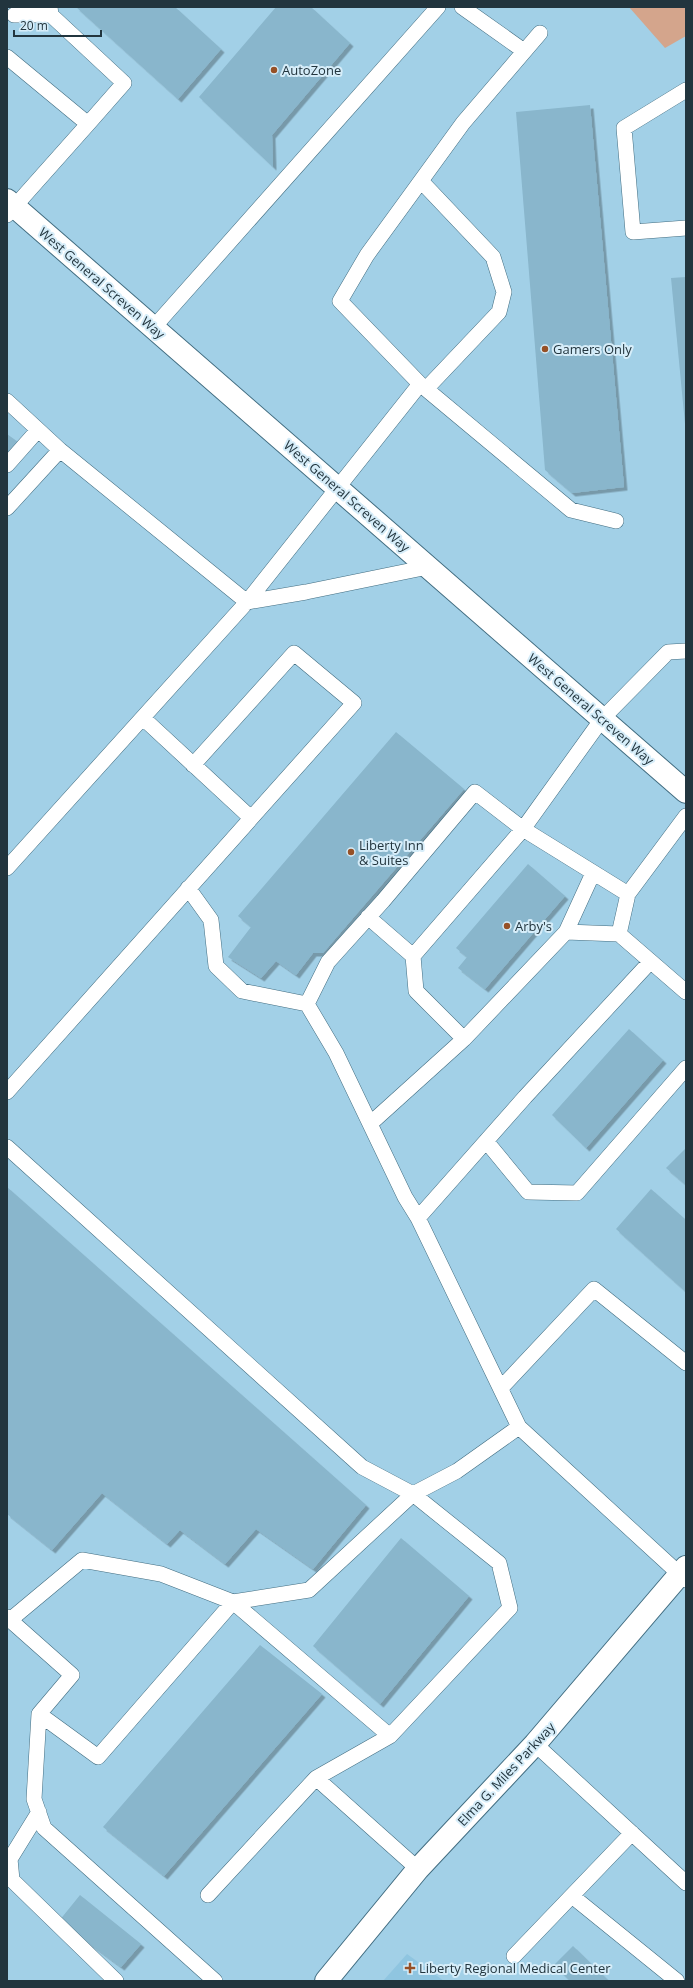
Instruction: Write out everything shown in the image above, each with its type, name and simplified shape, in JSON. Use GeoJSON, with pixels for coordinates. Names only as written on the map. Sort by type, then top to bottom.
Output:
{"type":"FeatureCollection","features":[{"type":"Feature","properties":{"kind":"main road","name":"West General Screven Way"},"geometry":{"type":"LineString","coordinates":[[10,207],[154,327],[686,792]]}},
{"type":"Feature","properties":{"kind":"main road","name":"Elma G. Miles Parkway"},"geometry":{"type":"LineString","coordinates":[[326,1981],[418,1869],[535,1744],[684,1574]]}},
{"type":"Feature","properties":{"kind":"lane"},"geometry":{"type":"LineString","coordinates":[[154,327],[438,7]]}},
{"type":"Feature","properties":{"kind":"lane"},"geometry":{"type":"LineString","coordinates":[[462,7],[524,52]]}},
{"type":"Feature","properties":{"kind":"lane"},"geometry":{"type":"LineString","coordinates":[[10,207],[88,124],[124,82],[50,11],[12,12]]}},
{"type":"Feature","properties":{"kind":"lane"},"geometry":{"type":"LineString","coordinates":[[540,33],[464,123],[367,255],[340,301],[423,387],[571,510],[616,521]]}},
{"type":"Feature","properties":{"kind":"lane"},"geometry":{"type":"LineString","coordinates":[[7,56],[88,124]]}},
{"type":"Feature","properties":{"kind":"lane"},"geometry":{"type":"LineString","coordinates":[[686,90],[624,128],[633,232],[686,228]]}},
{"type":"Feature","properties":{"kind":"lane"},"geometry":{"type":"LineString","coordinates":[[7,868],[248,602],[338,488],[423,387],[499,312],[504,292],[493,257],[421,181]]}},
{"type":"Feature","properties":{"kind":"lane"},"geometry":{"type":"LineString","coordinates":[[7,401],[60,450],[248,602],[306,592],[428,567]]}},
{"type":"Feature","properties":{"kind":"lane"},"geometry":{"type":"LineString","coordinates":[[7,465],[38,430]]}},
{"type":"Feature","properties":{"kind":"lane"},"geometry":{"type":"LineString","coordinates":[[7,508],[60,450]]}},
{"type":"Feature","properties":{"kind":"lane"},"geometry":{"type":"LineString","coordinates":[[413,956],[523,829],[602,719],[668,652],[686,651]]}},
{"type":"Feature","properties":{"kind":"lane"},"geometry":{"type":"LineString","coordinates":[[7,1092],[354,703],[294,653],[193,764]]}},
{"type":"Feature","properties":{"kind":"lane"},"geometry":{"type":"LineString","coordinates":[[143,718],[252,818]]}},
{"type":"Feature","properties":{"kind":"lane"},"geometry":{"type":"LineString","coordinates":[[307,1004],[328,962],[368,918],[475,792],[523,829],[628,894]]}},
{"type":"Feature","properties":{"kind":"lane"},"geometry":{"type":"LineString","coordinates":[[619,934],[628,894],[686,816]]}},
{"type":"Feature","properties":{"kind":"lane"},"geometry":{"type":"LineString","coordinates":[[371,1123],[464,1039],[566,932],[592,873]]}},
{"type":"Feature","properties":{"kind":"lane"},"geometry":{"type":"LineString","coordinates":[[188,888],[211,920],[216,966],[242,991],[307,1004],[336,1053],[371,1123],[405,1197],[418,1218],[519,1427],[684,1574]]}},
{"type":"Feature","properties":{"kind":"lane"},"geometry":{"type":"LineString","coordinates":[[368,918],[413,956],[416,991],[464,1039]]}},
{"type":"Feature","properties":{"kind":"lane"},"geometry":{"type":"LineString","coordinates":[[566,932],[619,934],[686,992]]}},
{"type":"Feature","properties":{"kind":"lane"},"geometry":{"type":"LineString","coordinates":[[418,1218],[486,1141],[650,962]]}},
{"type":"Feature","properties":{"kind":"lane"},"geometry":{"type":"LineString","coordinates":[[486,1141],[528,1192],[577,1193],[686,1068]]}},
{"type":"Feature","properties":{"kind":"lane"},"geometry":{"type":"LineString","coordinates":[[7,1147],[362,1468],[413,1494],[499,1563],[510,1608],[390,1736],[316,1778],[208,1895]]}},
{"type":"Feature","properties":{"kind":"lane"},"geometry":{"type":"LineString","coordinates":[[500,1388],[594,1289],[686,1364]]}},
{"type":"Feature","properties":{"kind":"lane"},"geometry":{"type":"LineString","coordinates":[[39,1714],[98,1757],[233,1602],[308,1590],[413,1494],[457,1471],[519,1427]]}},
{"type":"Feature","properties":{"kind":"lane"},"geometry":{"type":"LineString","coordinates":[[215,1981],[44,1828],[34,1799],[39,1714],[72,1675],[8,1618],[82,1560],[161,1574],[233,1602],[390,1736]]}},
{"type":"Feature","properties":{"kind":"lane"},"geometry":{"type":"LineString","coordinates":[[535,1744],[686,1883]]}},
{"type":"Feature","properties":{"kind":"lane"},"geometry":{"type":"LineString","coordinates":[[316,1778],[418,1869]]}},
{"type":"Feature","properties":{"kind":"lane"},"geometry":{"type":"LineString","coordinates":[[39,1812],[10,1858],[12,1880],[116,1981]]}},
{"type":"Feature","properties":{"kind":"lane"},"geometry":{"type":"LineString","coordinates":[[514,1956],[632,1833]]}},
{"type":"Feature","properties":{"kind":"lane"},"geometry":{"type":"LineString","coordinates":[[572,1896],[677,1981]]}},
{"type":"Feature","properties":{"kind":"shaded area"},"geometry":{"type":"Polygon","coordinates":[[[629,7],[686,7],[686,36],[665,48],[629,7]]]}},
{"type":"Feature","properties":{"kind":"shaded area","name":"Liberty Regional Medical Center"},"geometry":{"type":"Polygon","coordinates":[[[407,1954],[444,1981],[383,1981],[407,1954]]]}},
{"type":"Feature","properties":{"kind":"building"},"geometry":{"type":"Polygon","coordinates":[[[76,7],[175,7],[221,49],[178,99],[76,7]]]}},
{"type":"Feature","properties":{"kind":"building","name":"AutoZone"},"geometry":{"type":"Polygon","coordinates":[[[276,7],[311,7],[350,43],[272,135],[273,167],[199,97],[276,7]]]}},
{"type":"Feature","properties":{"kind":"building"},"geometry":{"type":"Polygon","coordinates":[[[590,105],[624,487],[572,493],[545,470],[516,112],[590,105]]]}},
{"type":"Feature","properties":{"kind":"building"},"geometry":{"type":"Polygon","coordinates":[[[686,277],[686,424],[685,424],[671,278],[686,277]]]}},
{"type":"Feature","properties":{"kind":"building"},"geometry":{"type":"Polygon","coordinates":[[[7,434],[18,442],[7,454],[7,434]]]}},
{"type":"Feature","properties":{"kind":"building","name":"Liberty Inn & Suites"},"geometry":{"type":"Polygon","coordinates":[[[396,732],[464,789],[323,953],[313,953],[296,975],[276,961],[261,978],[228,957],[251,927],[238,916],[396,732]]]}},
{"type":"Feature","properties":{"kind":"building","name":"Arby's"},"geometry":{"type":"Polygon","coordinates":[[[528,864],[565,896],[485,989],[458,968],[467,957],[456,948],[528,864]]]}},
{"type":"Feature","properties":{"kind":"building"},"geometry":{"type":"Polygon","coordinates":[[[629,1029],[663,1060],[586,1148],[552,1115],[629,1029]]]}},
{"type":"Feature","properties":{"kind":"building"},"geometry":{"type":"Polygon","coordinates":[[[686,1148],[686,1185],[666,1168],[686,1148]]]}},
{"type":"Feature","properties":{"kind":"building"},"geometry":{"type":"Polygon","coordinates":[[[7,1187],[366,1505],[313,1569],[256,1529],[225,1564],[180,1530],[167,1544],[102,1493],[52,1550],[7,1514],[7,1187]]]}},
{"type":"Feature","properties":{"kind":"building"},"geometry":{"type":"Polygon","coordinates":[[[651,1189],[686,1220],[686,1292],[616,1229],[651,1189]]]}},
{"type":"Feature","properties":{"kind":"building"},"geometry":{"type":"Polygon","coordinates":[[[401,1538],[469,1596],[380,1704],[313,1646],[401,1538]]]}},
{"type":"Feature","properties":{"kind":"building"},"geometry":{"type":"Polygon","coordinates":[[[260,1645],[322,1694],[164,1876],[103,1827],[260,1645]]]}},
{"type":"Feature","properties":{"kind":"building"},"geometry":{"type":"Polygon","coordinates":[[[80,1895],[141,1944],[121,1967],[59,1921],[80,1895]]]}},
{"type":"Feature","properties":{"kind":"building"},"geometry":{"type":"Polygon","coordinates":[[[573,1946],[609,1981],[570,1981],[554,1965],[573,1946]]]}},
{"type":"Feature","properties":{"kind":"place","name":"AutoZone"},"geometry":{"type":"Point","coordinates":[274,70]}},
{"type":"Feature","properties":{"kind":"place","name":"Gamers Only"},"geometry":{"type":"Point","coordinates":[545,349]}},
{"type":"Feature","properties":{"kind":"place","name":"Liberty Inn & Suites"},"geometry":{"type":"Point","coordinates":[351,852]}},
{"type":"Feature","properties":{"kind":"place","name":"Arby's"},"geometry":{"type":"Point","coordinates":[507,926]}},
{"type":"Feature","properties":{"kind":"place","name":"Liberty Regional Medical Center"},"geometry":{"type":"Point","coordinates":[410,1968]}}]}
